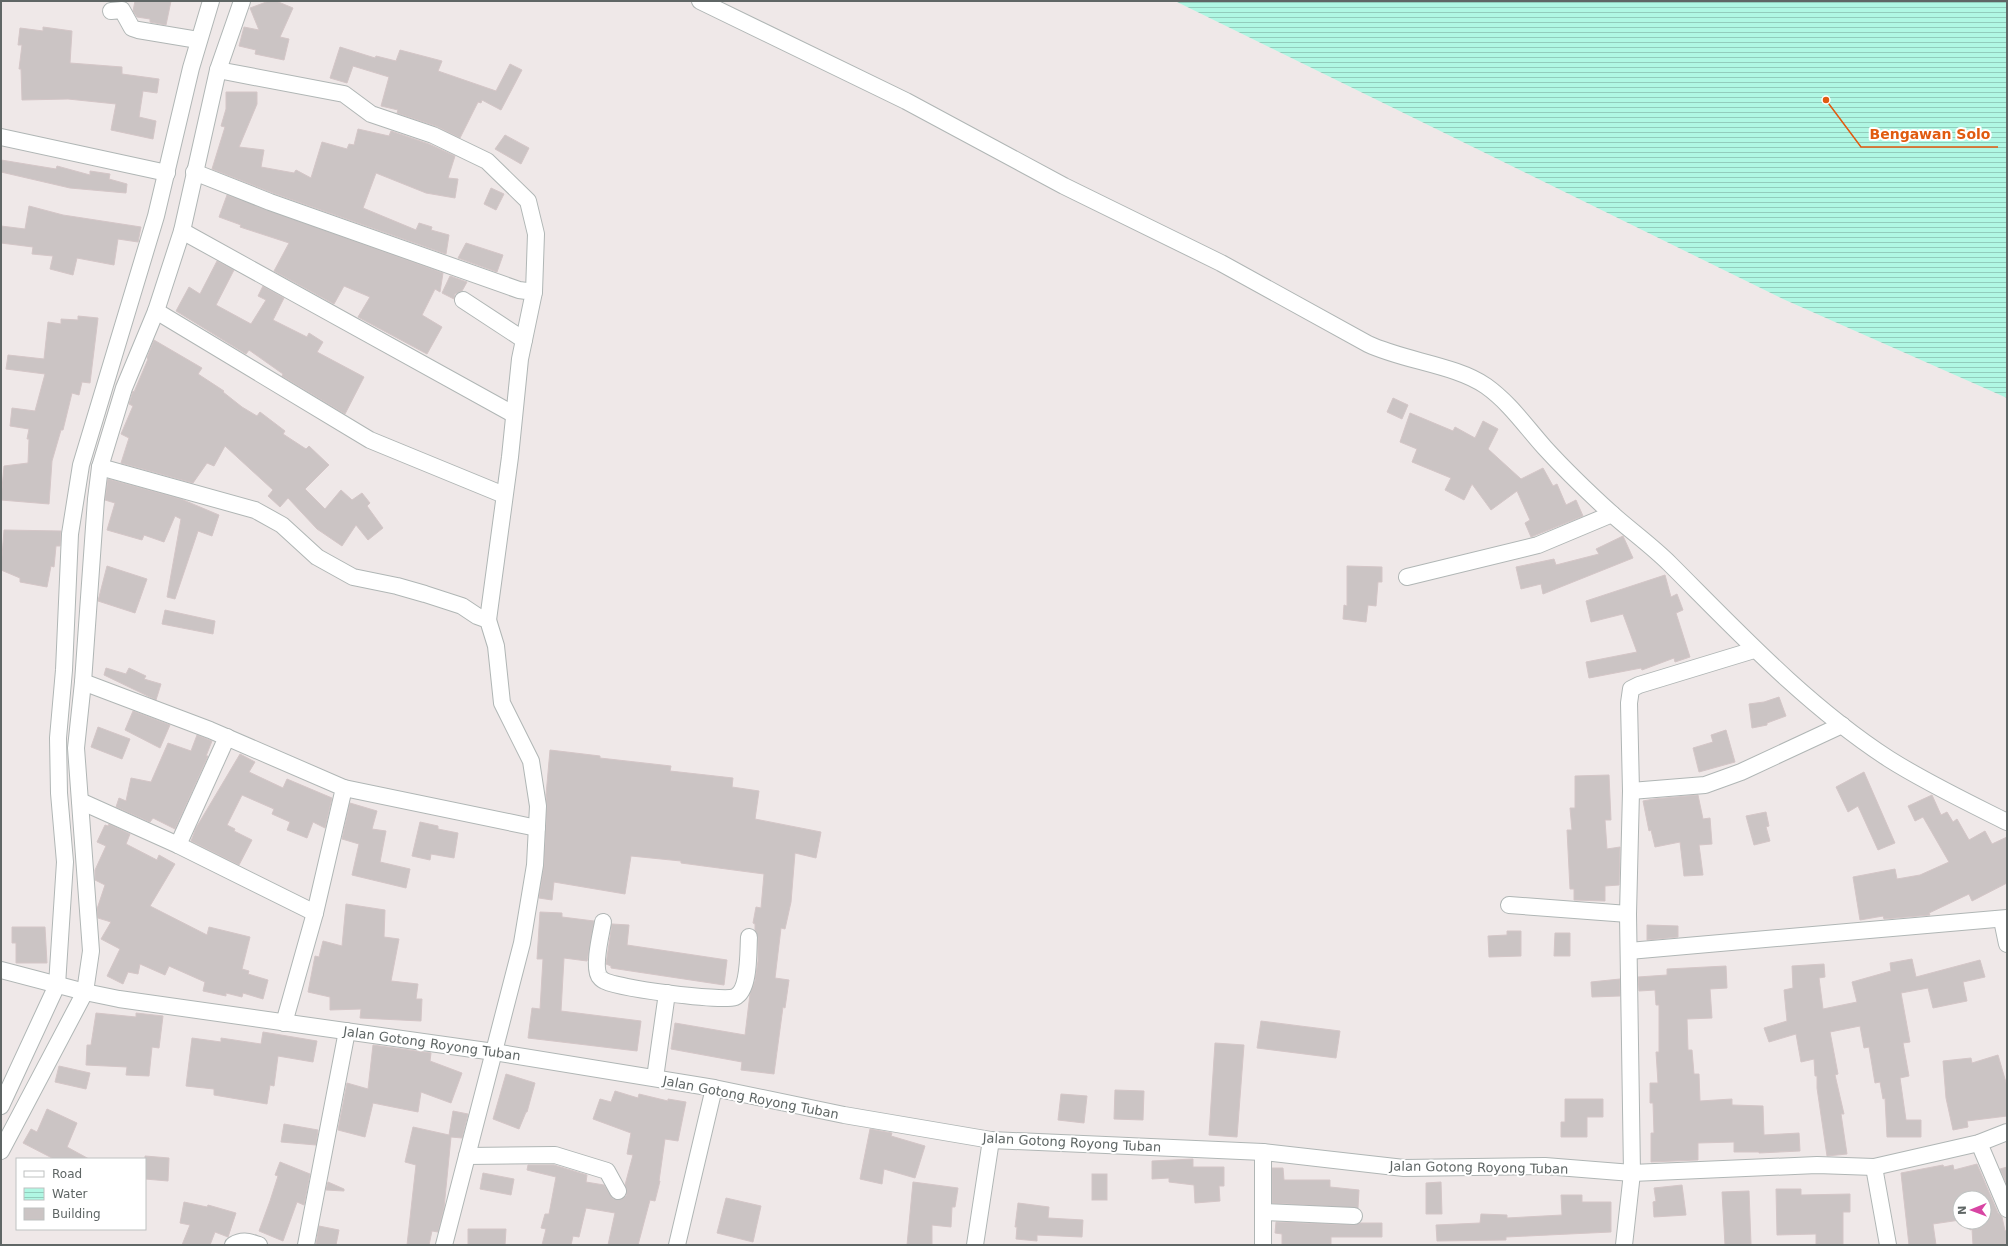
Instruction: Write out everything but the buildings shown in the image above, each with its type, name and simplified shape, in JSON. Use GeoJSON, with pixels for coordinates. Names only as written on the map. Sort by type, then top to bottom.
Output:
{"type":"FeatureCollection","features":[{"type":"Feature","properties":{"kind":"street"},"geometry":{"type":"LineString","coordinates":[[1,1106],[57,985],[65,862],[58,793],[58,738],[64,670],[70,534],[81,465],[156,216],[198,40],[211,1]]}},
{"type":"Feature","properties":{"kind":"street"},"geometry":{"type":"LineString","coordinates":[[1,1151],[85,992],[92,951],[76,748],[83,682],[96,500],[100,467],[124,388],[156,311],[182,231],[218,70],[242,1]]}},
{"type":"Feature","properties":{"kind":"street"},"geometry":{"type":"LineString","coordinates":[[700,1],[906,101],[1064,186],[1221,263],[1388,354],[1459,373],[1485,385],[1502,399],[1547,450],[1612,514],[1668,562],[1754,650],[1842,725],[1888,758],[1931,784],[2007,822]]}},
{"type":"Feature","properties":{"kind":"street"},"geometry":{"type":"LineString","coordinates":[[111,11],[122,10],[132,28],[138,30],[198,40]]}},
{"type":"Feature","properties":{"kind":"street"},"geometry":{"type":"LineString","coordinates":[[218,70],[344,94],[371,114],[433,136],[487,161],[528,201],[536,234],[534,292],[520,359],[513,414],[510,457],[488,620],[496,646],[502,703],[531,761],[538,806],[535,865],[522,943],[444,1245]]}},
{"type":"Feature","properties":{"kind":"street"},"geometry":{"type":"LineString","coordinates":[[1,137],[167,173]]}},
{"type":"Feature","properties":{"kind":"street"},"geometry":{"type":"LineString","coordinates":[[194,172],[270,202],[518,290],[534,292]]}},
{"type":"Feature","properties":{"kind":"street"},"geometry":{"type":"LineString","coordinates":[[182,231],[513,414]]}},
{"type":"Feature","properties":{"kind":"street"},"geometry":{"type":"LineString","coordinates":[[463,300],[524,340]]}},
{"type":"Feature","properties":{"kind":"street"},"geometry":{"type":"LineString","coordinates":[[156,311],[370,440],[504,495]]}},
{"type":"Feature","properties":{"kind":"street"},"geometry":{"type":"LineString","coordinates":[[100,467],[255,510],[282,526],[317,557],[353,577],[397,586],[425,594],[462,606],[477,616],[488,620]]}},
{"type":"Feature","properties":{"kind":"street"},"geometry":{"type":"LineString","coordinates":[[1407,578],[1538,545],[1612,514]]}},
{"type":"Feature","properties":{"kind":"street"},"geometry":{"type":"LineString","coordinates":[[1624,1245],[1632,1172],[1628,914],[1631,791],[1629,702],[1631,689],[1754,650]]}},
{"type":"Feature","properties":{"kind":"street"},"geometry":{"type":"LineString","coordinates":[[83,682],[227,737],[344,788],[537,828]]}},
{"type":"Feature","properties":{"kind":"street"},"geometry":{"type":"LineString","coordinates":[[1631,791],[1705,785],[1741,772],[1842,725]]}},
{"type":"Feature","properties":{"kind":"street"},"geometry":{"type":"LineString","coordinates":[[178,845],[227,737]]}},
{"type":"Feature","properties":{"kind":"street"},"geometry":{"type":"LineString","coordinates":[[284,1023],[316,913],[344,788]]}},
{"type":"Feature","properties":{"kind":"street"},"geometry":{"type":"LineString","coordinates":[[80,801],[178,845],[316,913]]}},
{"type":"Feature","properties":{"kind":"street"},"geometry":{"type":"LineString","coordinates":[[1509,905],[1628,914]]}},
{"type":"Feature","properties":{"kind":"street"},"geometry":{"type":"LineString","coordinates":[[1629,951],[2004,919],[2007,944]]}},
{"type":"Feature","properties":{"kind":"street"},"geometry":{"type":"LineString","coordinates":[[603,922],[596,966],[598,974],[602,980],[615,984],[667,993],[723,998],[735,997],[743,988],[748,964],[748,937]]}},
{"type":"Feature","properties":{"kind":"street","name":"Jalan Gotong Royong Tuban"},"geometry":{"type":"LineString","coordinates":[[1,970],[85,992],[284,1023],[347,1030],[494,1052],[655,1078],[714,1088],[844,1115],[991,1140],[1263,1152],[1404,1168],[1545,1166],[1632,1172],[1817,1165],[1874,1167],[1979,1143],[2007,1132]]}},
{"type":"Feature","properties":{"kind":"street"},"geometry":{"type":"LineString","coordinates":[[655,1078],[667,993]]}},
{"type":"Feature","properties":{"kind":"street"},"geometry":{"type":"LineString","coordinates":[[306,1245],[347,1030]]}},
{"type":"Feature","properties":{"kind":"street"},"geometry":{"type":"LineString","coordinates":[[677,1245],[714,1088]]}},
{"type":"Feature","properties":{"kind":"street"},"geometry":{"type":"LineString","coordinates":[[975,1245],[991,1140]]}},
{"type":"Feature","properties":{"kind":"street"},"geometry":{"type":"LineString","coordinates":[[1979,1143],[2007,1209]]}},
{"type":"Feature","properties":{"kind":"street"},"geometry":{"type":"LineString","coordinates":[[1263,1152],[1263,1245]]}},
{"type":"Feature","properties":{"kind":"street"},"geometry":{"type":"LineString","coordinates":[[467,1156],[555,1155],[607,1171],[618,1191]]}},
{"type":"Feature","properties":{"kind":"street"},"geometry":{"type":"LineString","coordinates":[[1874,1167],[1888,1245]]}},
{"type":"Feature","properties":{"kind":"street"},"geometry":{"type":"LineString","coordinates":[[1263,1212],[1354,1216]]}},
{"type":"Feature","properties":{"kind":"street"},"geometry":{"type":"LineString","coordinates":[[233,1245],[240,1241],[248,1241],[259,1245]]}},
{"type":"Feature","properties":{"kind":"water"},"geometry":{"type":"Polygon","coordinates":[[[1175,1],[2007,1],[2007,398],[1783,299],[1175,1]]]}},
{"type":"Feature","properties":{"kind":"place","name":"Bengawan Solo"},"geometry":{"type":"Point","coordinates":[1826,100]}}]}
